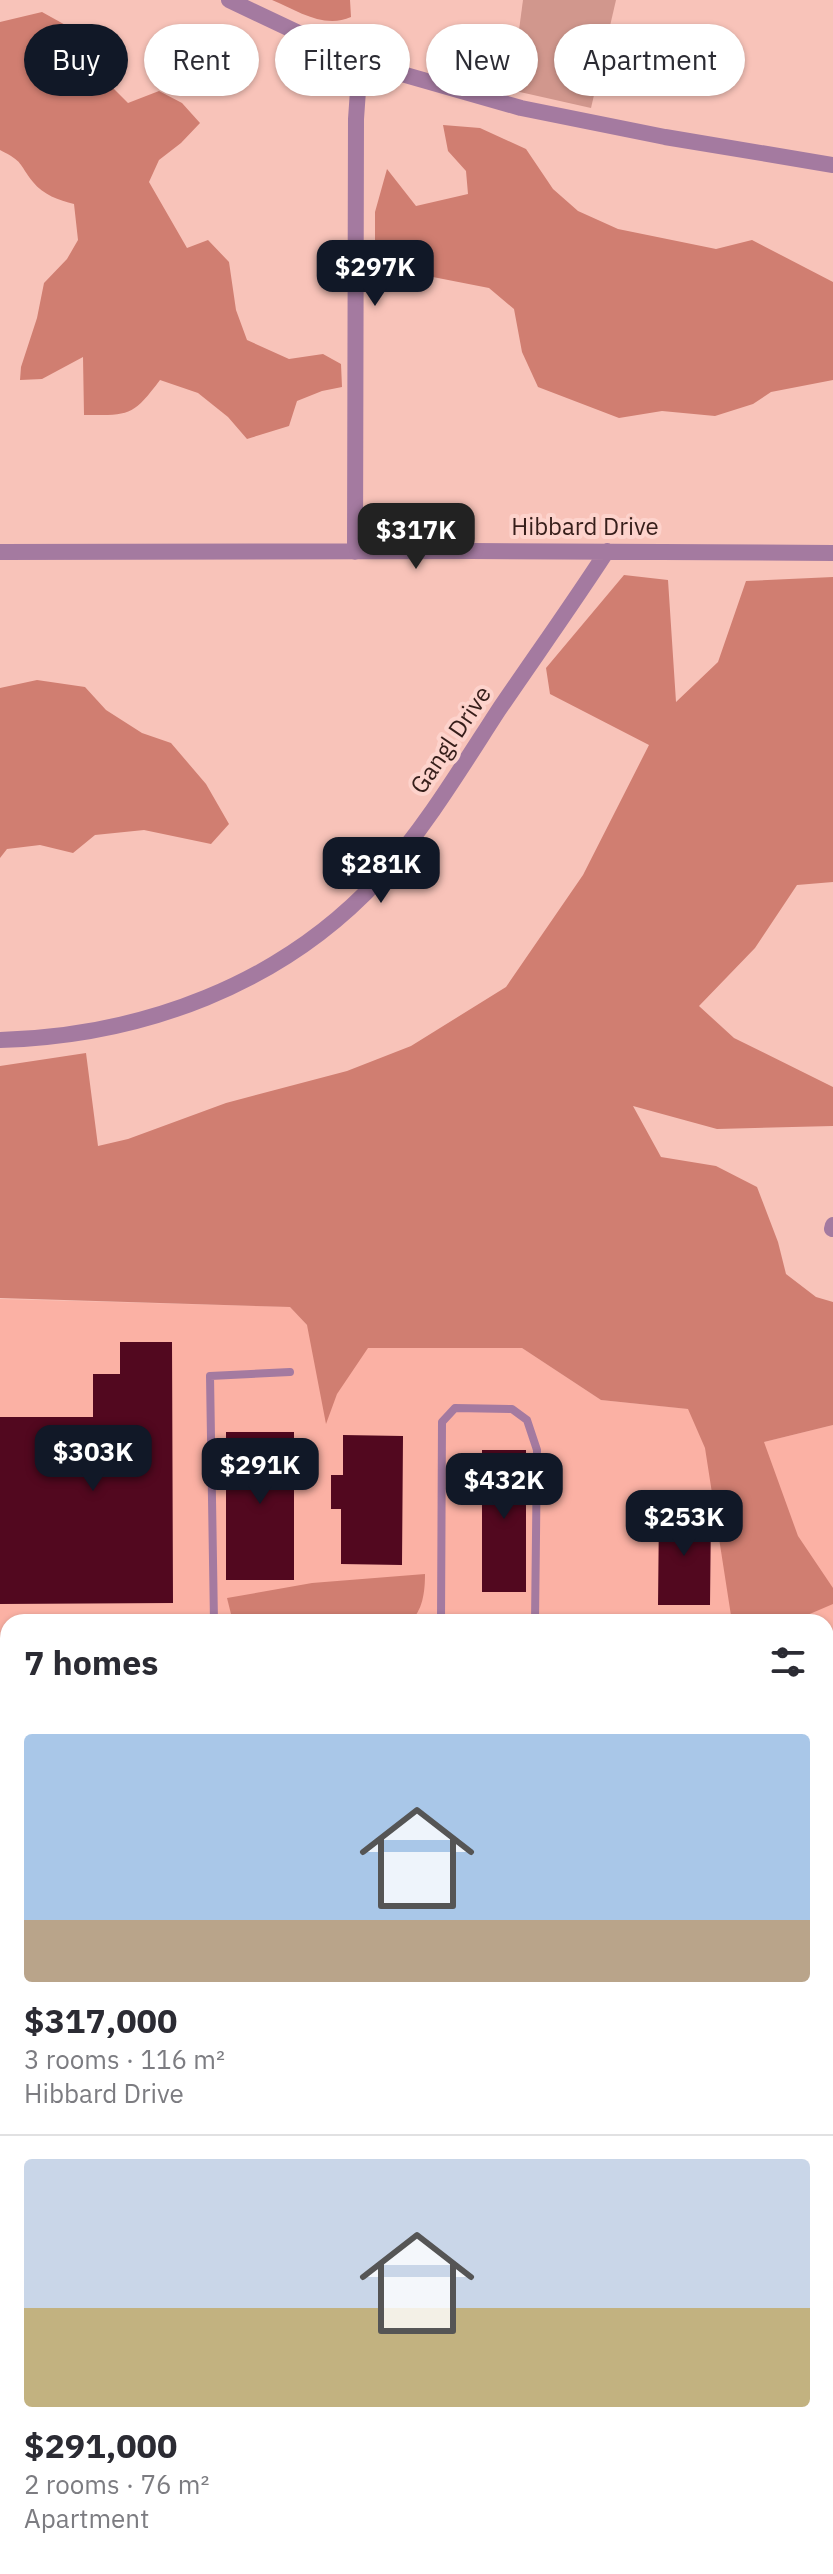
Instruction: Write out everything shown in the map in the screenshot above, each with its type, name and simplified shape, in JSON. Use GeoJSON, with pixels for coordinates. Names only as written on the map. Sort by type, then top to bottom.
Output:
{"type":"FeatureCollection","features":[{"type":"Feature","properties":{"kind":"street"},"geometry":{"type":"LineString","coordinates":[[229,0],[280,24]]}},
{"type":"Feature","properties":{"kind":"street"},"geometry":{"type":"LineString","coordinates":[[410,76],[521,108],[665,137],[833,165]]}},
{"type":"Feature","properties":{"kind":"street"},"geometry":{"type":"LineString","coordinates":[[355,552],[358,96]]}},
{"type":"Feature","properties":{"kind":"street","name":"Gangl Drive"},"geometry":{"type":"LineString","coordinates":[[0,1040],[40,1039],[105,1030],[174,1010],[252,975],[326,927],[380,878],[426,820],[607,551]]}},
{"type":"Feature","properties":{"kind":"street","name":"Hibbard Drive"},"geometry":{"type":"LineString","coordinates":[[0,552],[833,553]]}},
{"type":"Feature","properties":{"kind":"lane"},"geometry":{"type":"LineString","coordinates":[[214,1614],[210,1376],[290,1372]]}},
{"type":"Feature","properties":{"kind":"lane"},"geometry":{"type":"LineString","coordinates":[[441,1614],[442,1422],[455,1408],[512,1409],[527,1420],[537,1450],[535,1614]]}},
{"type":"Feature","properties":{"kind":"shaded area"},"geometry":{"type":"Polygon","coordinates":[[[272,0],[350,0],[351,17],[321,20],[272,0]]]}},
{"type":"Feature","properties":{"kind":"shaded area"},"geometry":{"type":"Polygon","coordinates":[[[523,0],[616,0],[610,24],[554,24],[554,96],[594,96],[591,108],[538,96],[538,24],[520,24],[523,0]]]}},
{"type":"Feature","properties":{"kind":"shaded area"},"geometry":{"type":"Polygon","coordinates":[[[42,12],[64,24],[24,24],[24,96],[121,96],[128,103],[146,96],[169,96],[182,103],[200,123],[159,160],[149,182],[187,248],[208,240],[229,262],[236,310],[247,340],[289,359],[323,354],[341,364],[342,387],[297,401],[289,426],[247,439],[228,417],[198,393],[160,380],[143,401],[129,411],[84,415],[83,357],[42,379],[20,380],[44,283],[67,259],[78,240],[74,204],[42,190],[17,160],[0,150],[0,22],[42,12]]]}},
{"type":"Feature","properties":{"kind":"shaded area"},"geometry":{"type":"Polygon","coordinates":[[[443,125],[480,128],[526,149],[553,189],[578,211],[618,229],[716,249],[752,240],[833,282],[833,380],[771,392],[753,404],[715,416],[662,411],[619,418],[538,387],[522,352],[514,309],[489,288],[392,269],[375,248],[375,212],[387,169],[416,206],[468,194],[466,171],[448,151],[443,125]]]}},
{"type":"Feature","properties":{"kind":"shaded area"},"geometry":{"type":"Polygon","coordinates":[[[624,575],[668,580],[676,702],[718,662],[746,581],[833,577],[833,882],[797,885],[755,948],[699,1006],[734,1038],[833,1087],[833,1126],[717,1129],[633,1106],[661,1157],[716,1166],[757,1187],[778,1242],[786,1274],[816,1297],[833,1302],[833,1425],[764,1442],[798,1536],[833,1588],[833,1604],[810,1614],[731,1614],[705,1448],[688,1409],[601,1400],[522,1348],[368,1348],[337,1394],[326,1424],[307,1325],[290,1307],[0,1298],[0,1066],[86,1053],[98,1146],[128,1139],[226,1103],[347,1071],[411,1046],[506,987],[583,875],[649,745],[550,694],[546,668],[624,575]]]}},
{"type":"Feature","properties":{"kind":"shaded area"},"geometry":{"type":"Polygon","coordinates":[[[37,680],[85,687],[106,710],[142,733],[171,743],[206,784],[229,824],[211,844],[144,830],[95,835],[73,853],[40,845],[7,849],[0,858],[0,688],[37,680]]]}},
{"type":"Feature","properties":{"kind":"shaded area"},"geometry":{"type":"Polygon","coordinates":[[[0,1299],[290,1307],[307,1325],[367,1348],[522,1348],[601,1400],[689,1409],[764,1442],[833,1425],[833,1614],[0,1614],[0,1299]]]}},
{"type":"Feature","properties":{"kind":"shaded area"},"geometry":{"type":"Polygon","coordinates":[[[425,1574],[424,1594],[416,1614],[231,1614],[227,1598],[312,1583],[425,1574]]]}},
{"type":"Feature","properties":{"kind":"building"},"geometry":{"type":"Polygon","coordinates":[[[120,1342],[172,1342],[173,1603],[0,1604],[0,1417],[93,1417],[93,1374],[120,1374],[120,1342]]]}},
{"type":"Feature","properties":{"kind":"building"},"geometry":{"type":"Polygon","coordinates":[[[226,1432],[294,1432],[294,1580],[226,1580],[226,1432]]]}},
{"type":"Feature","properties":{"kind":"building"},"geometry":{"type":"Polygon","coordinates":[[[343,1435],[403,1436],[402,1565],[341,1564],[341,1509],[331,1509],[331,1475],[343,1475],[343,1435]]]}},
{"type":"Feature","properties":{"kind":"building"},"geometry":{"type":"Polygon","coordinates":[[[482,1450],[526,1450],[526,1592],[482,1592],[482,1450]]]}},
{"type":"Feature","properties":{"kind":"building"},"geometry":{"type":"Polygon","coordinates":[[[659,1511],[711,1511],[710,1605],[658,1605],[659,1511]]]}}]}
